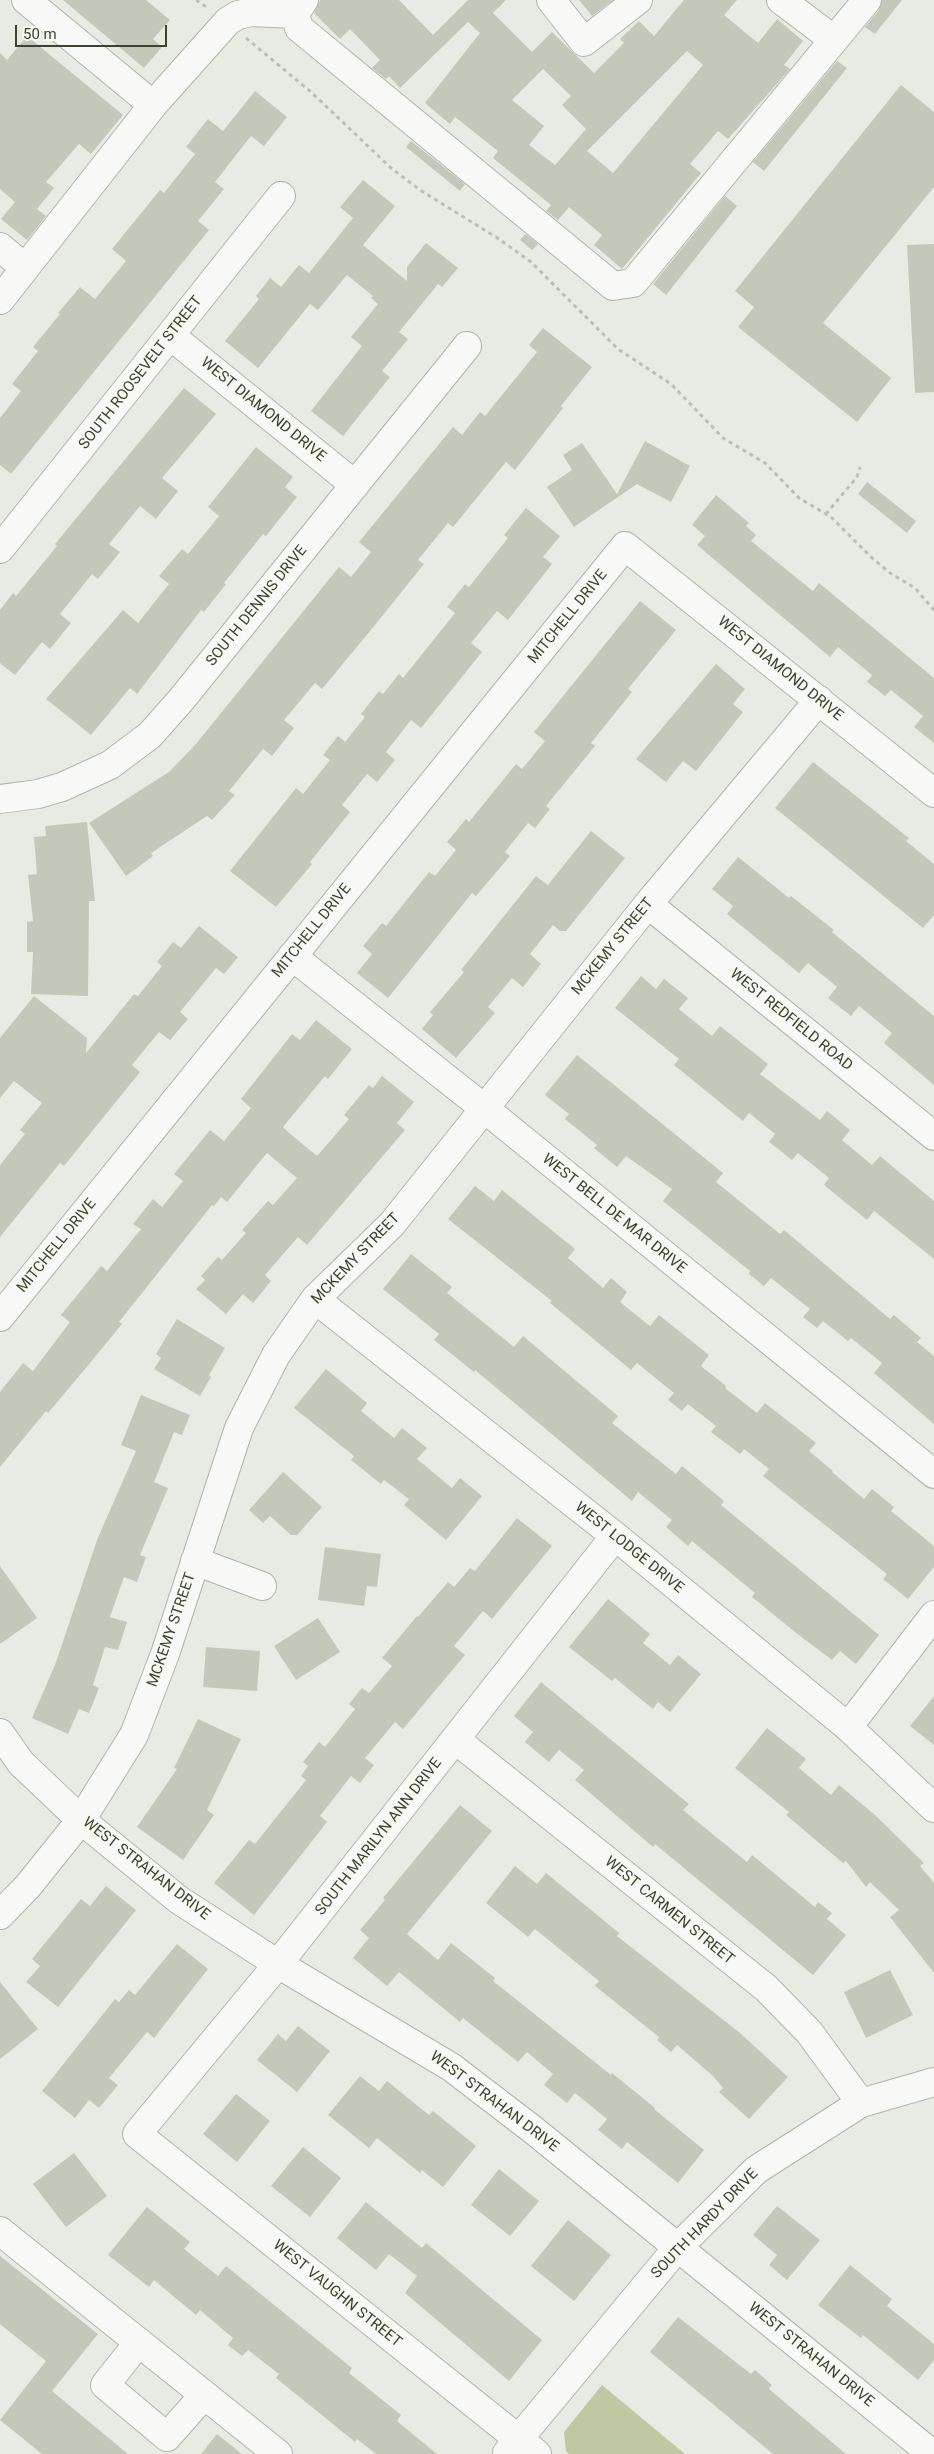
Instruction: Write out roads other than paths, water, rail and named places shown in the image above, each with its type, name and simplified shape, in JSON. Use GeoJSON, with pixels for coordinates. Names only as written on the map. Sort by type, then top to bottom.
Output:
{"type":"FeatureCollection","features":[{"type":"Feature","properties":{"kind":"street"},"geometry":{"type":"LineString","coordinates":[[26,0],[153,105]]}},
{"type":"Feature","properties":{"kind":"street"},"geometry":{"type":"LineString","coordinates":[[550,0],[584,42],[638,0]]}},
{"type":"Feature","properties":{"kind":"street"},"geometry":{"type":"LineString","coordinates":[[781,0],[834,40]]}},
{"type":"Feature","properties":{"kind":"street"},"geometry":{"type":"LineString","coordinates":[[0,300],[153,105],[228,21],[238,15],[300,7],[300,28],[613,286],[633,283],[867,0]]}},
{"type":"Feature","properties":{"kind":"street","name":"SOUTH ROOSEVELT STREET"},"geometry":{"type":"LineString","coordinates":[[0,549],[281,196]]}},
{"type":"Feature","properties":{"kind":"street"},"geometry":{"type":"LineString","coordinates":[[0,247],[25,268]]}},
{"type":"Feature","properties":{"kind":"street","name":"WEST DIAMOND DRIVE"},"geometry":{"type":"LineString","coordinates":[[170,336],[355,485]]}},
{"type":"Feature","properties":{"kind":"street","name":"SOUTH DENNIS DRIVE"},"geometry":{"type":"LineString","coordinates":[[0,799],[38,794],[62,787],[110,765],[150,735],[181,700],[467,346]]}},
{"type":"Feature","properties":{"kind":"street","name":"WEST DIAMOND DRIVE"},"geometry":{"type":"LineString","coordinates":[[625,546],[934,793]]}},
{"type":"Feature","properties":{"kind":"street","name":"MITCHELL DRIVE"},"geometry":{"type":"LineString","coordinates":[[0,1317],[625,546]]}},
{"type":"Feature","properties":{"kind":"street","name":"MCKEMY STREET"},"geometry":{"type":"LineString","coordinates":[[0,1916],[28,1886],[81,1820],[134,1735],[165,1654],[239,1428],[276,1355],[315,1299],[392,1224],[648,904],[819,700]]}},
{"type":"Feature","properties":{"kind":"street","name":"WEST REDFIELD ROAD"},"geometry":{"type":"LineString","coordinates":[[648,904],[934,1136]]}},
{"type":"Feature","properties":{"kind":"street","name":"WEST BELL DE MAR DRIVE"},"geometry":{"type":"LineString","coordinates":[[292,956],[485,1109],[934,1474]]}},
{"type":"Feature","properties":{"kind":"street","name":"WEST LODGE DRIVE"},"geometry":{"type":"LineString","coordinates":[[315,1299],[615,1536],[848,1727],[934,1808]]}},
{"type":"Feature","properties":{"kind":"street","name":"SOUTH MARILYN ANN DRIVE"},"geometry":{"type":"LineString","coordinates":[[137,2134],[278,1964],[615,1536]]}},
{"type":"Feature","properties":{"kind":"street"},"geometry":{"type":"LineString","coordinates":[[195,1561],[262,1586]]}},
{"type":"Feature","properties":{"kind":"street"},"geometry":{"type":"LineString","coordinates":[[848,1727],[934,1615]]}},
{"type":"Feature","properties":{"kind":"street","name":"WEST STRAHAN DRIVE"},"geometry":{"type":"LineString","coordinates":[[0,1733],[21,1763],[81,1820],[180,1900],[278,1964],[451,2067],[932,2453]]}},
{"type":"Feature","properties":{"kind":"street","name":"WEST CARMEN STREET"},"geometry":{"type":"LineString","coordinates":[[456,1740],[766,1988],[808,2032],[861,2102]]}},
{"type":"Feature","properties":{"kind":"street","name":"SOUTH HARDY DRIVE"},"geometry":{"type":"LineString","coordinates":[[520,2449],[678,2248],[756,2170],[861,2102],[934,2082]]}},
{"type":"Feature","properties":{"kind":"street","name":"WEST VAUGHN STREET"},"geometry":{"type":"LineString","coordinates":[[137,2134],[520,2449]]}},
{"type":"Feature","properties":{"kind":"street"},"geometry":{"type":"LineString","coordinates":[[0,2231],[278,2454]]}},
{"type":"Feature","properties":{"kind":"street"},"geometry":{"type":"LineString","coordinates":[[138,2342],[105,2385],[167,2437],[204,2395]]}}]}
